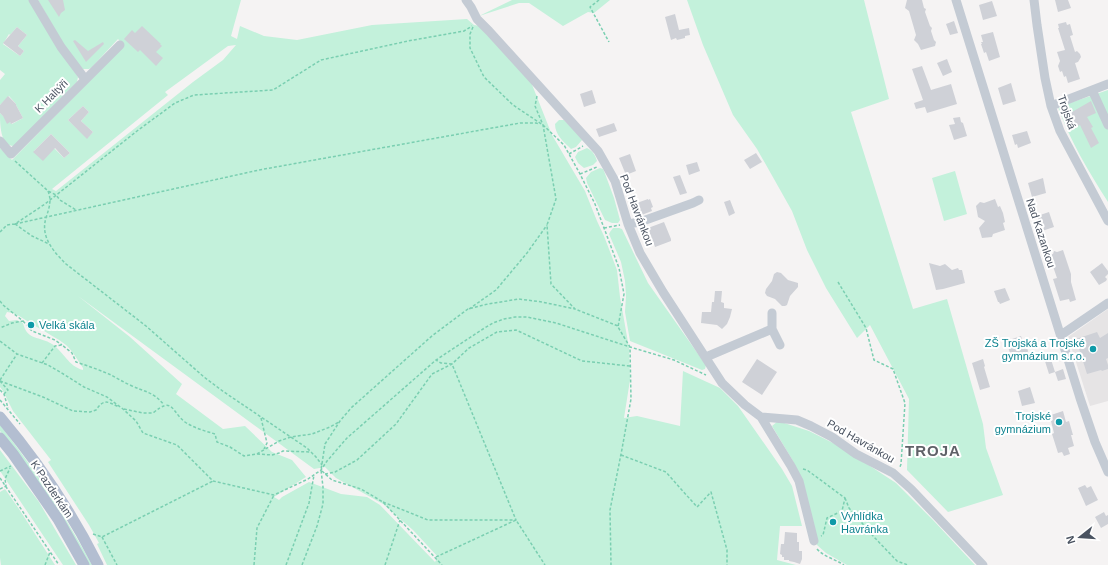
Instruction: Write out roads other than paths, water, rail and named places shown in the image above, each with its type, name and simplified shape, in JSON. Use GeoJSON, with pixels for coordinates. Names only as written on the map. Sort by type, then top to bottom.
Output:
{"type":"FeatureCollection","features":[{"type":"Feature","properties":{"kind":"main road","name":"K Pazderkám"},"geometry":{"type":"LineString","coordinates":[[4,413],[68,511],[98,565]]}},
{"type":"Feature","properties":{"kind":"main road","name":"K Pazderkám"},"geometry":{"type":"LineString","coordinates":[[0,438],[13,454],[58,519],[84,565]]}},
{"type":"Feature","properties":{"kind":"street"},"geometry":{"type":"LineString","coordinates":[[33,0],[60,47],[85,79]]}},
{"type":"Feature","properties":{"kind":"street","name":"Pod Havránkou"},"geometry":{"type":"LineString","coordinates":[[466,0],[476,19],[489,31],[598,151],[614,181],[628,224],[640,253],[663,292],[722,383],[740,401],[761,416],[791,466],[799,481],[814,541]]}},
{"type":"Feature","properties":{"kind":"street","name":"Nad Kazankou"},"geometry":{"type":"LineString","coordinates":[[956,0],[1080,398],[1108,472]]}},
{"type":"Feature","properties":{"kind":"street","name":"Trojská"},"geometry":{"type":"LineString","coordinates":[[1034,0],[1045,78],[1051,106],[1060,131],[1108,221]]}},
{"type":"Feature","properties":{"kind":"street","name":"K Haltýři"},"geometry":{"type":"LineString","coordinates":[[0,141],[11,154],[120,45]]}},
{"type":"Feature","properties":{"kind":"street"},"geometry":{"type":"LineString","coordinates":[[1051,106],[1108,84]]}},
{"type":"Feature","properties":{"kind":"street"},"geometry":{"type":"LineString","coordinates":[[1092,90],[1108,125]]}},
{"type":"Feature","properties":{"kind":"street"},"geometry":{"type":"LineString","coordinates":[[628,224],[640,222],[693,204],[699,200]]}},
{"type":"Feature","properties":{"kind":"street"},"geometry":{"type":"LineString","coordinates":[[1061,335],[1108,303]]}},
{"type":"Feature","properties":{"kind":"street"},"geometry":{"type":"LineString","coordinates":[[772,313],[772,328],[780,345]]}},
{"type":"Feature","properties":{"kind":"street"},"geometry":{"type":"LineString","coordinates":[[706,357],[772,328]]}},
{"type":"Feature","properties":{"kind":"street","name":"Pod Havránkou"},"geometry":{"type":"LineString","coordinates":[[761,416],[797,420],[811,426],[832,437],[856,454],[896,476],[911,488],[983,565]]}},
{"type":"Feature","properties":{"kind":"place","name":"Velká skála"},"geometry":{"type":"Point","coordinates":[31,325]}},
{"type":"Feature","properties":{"kind":"place","name":"ZŠ Trojská a Trojské gymnázium s.r.o."},"geometry":{"type":"Point","coordinates":[1093,349]}},
{"type":"Feature","properties":{"kind":"place","name":"Trojské gymnázium"},"geometry":{"type":"Point","coordinates":[1059,422]}},
{"type":"Feature","properties":{"kind":"place","name":"Vyhlídka Havránka"},"geometry":{"type":"Point","coordinates":[833,522]}},
{"type":"Feature","properties":{"kind":"district","name":"TROJA"},"geometry":{"type":"Point","coordinates":[933,451]}}]}
